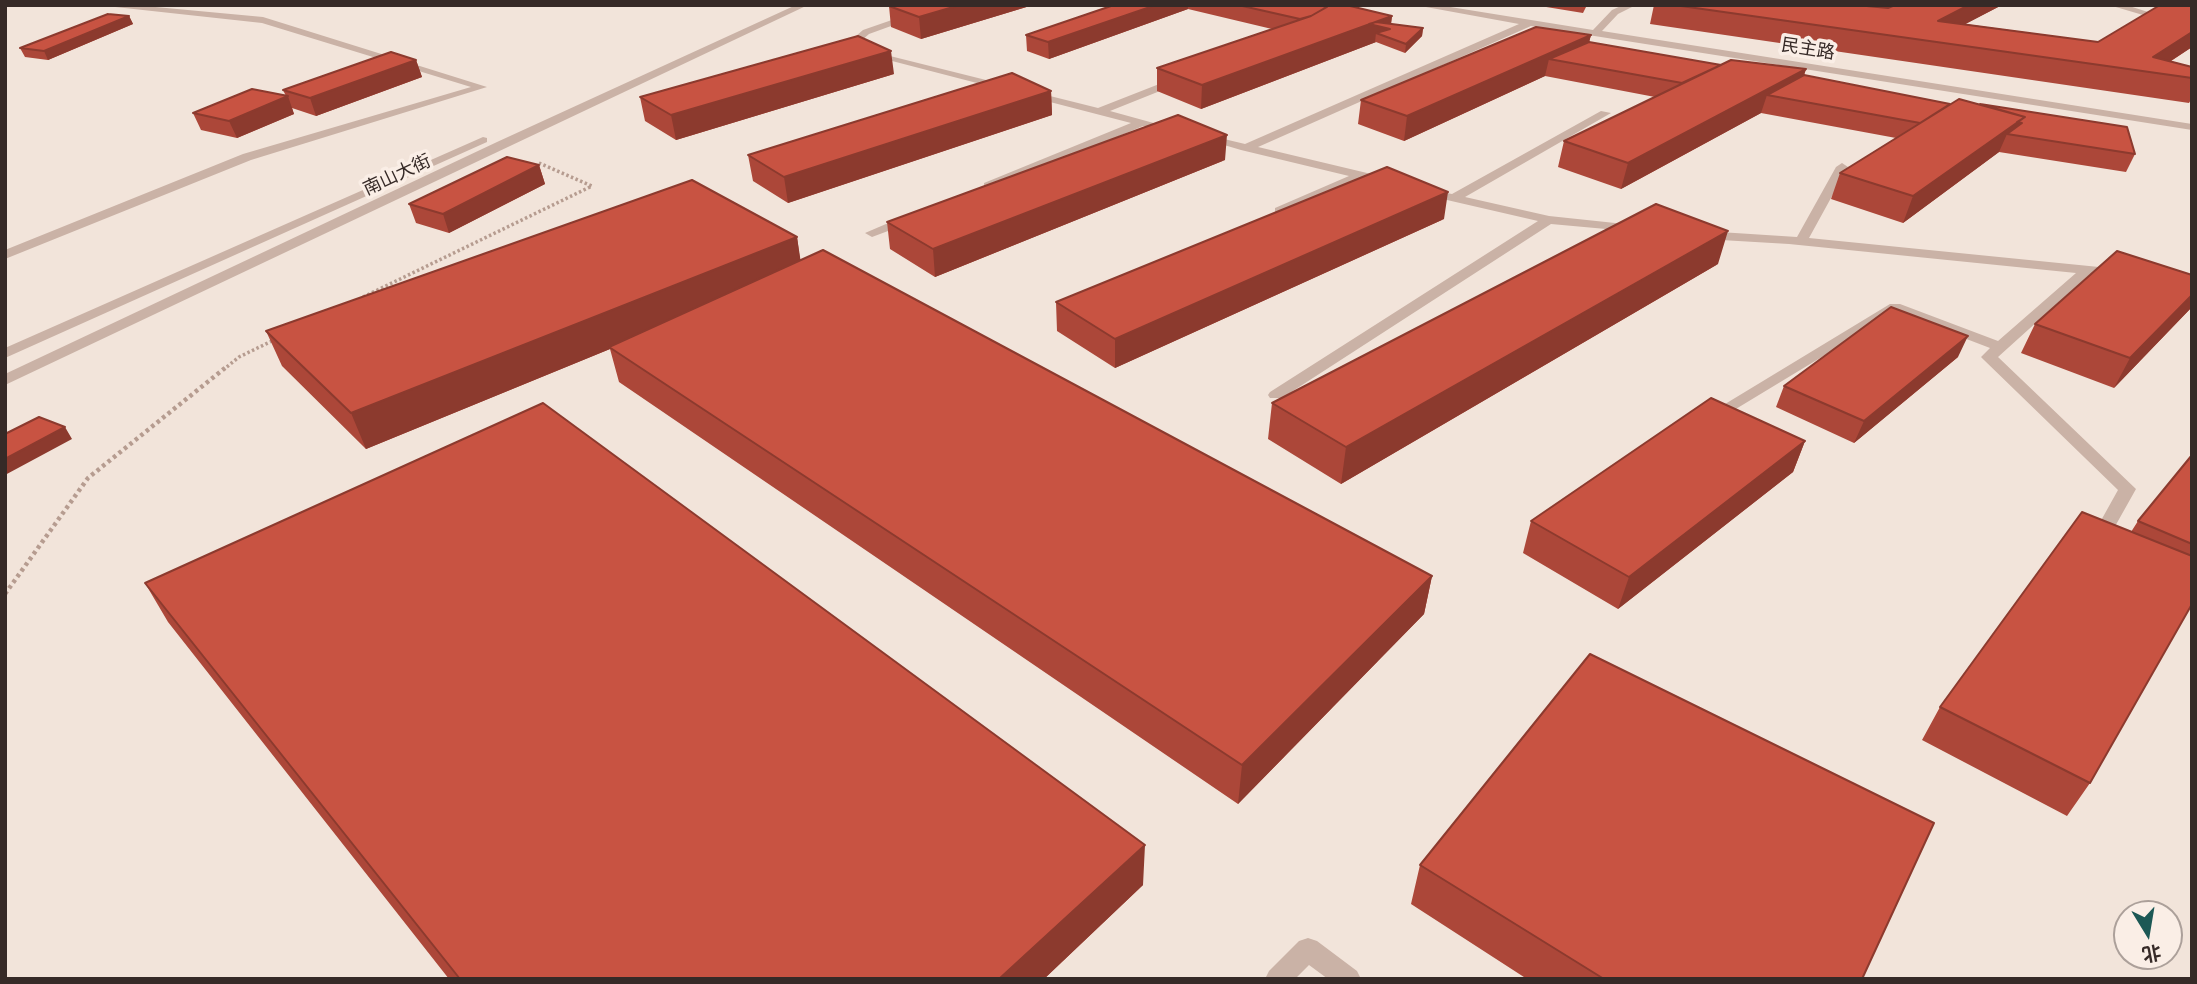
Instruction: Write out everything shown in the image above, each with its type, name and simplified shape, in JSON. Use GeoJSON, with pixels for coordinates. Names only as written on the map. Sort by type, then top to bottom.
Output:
{"type":"FeatureCollection","features":[{"type":"Feature","properties":{"kind":"street"},"geometry":{"type":"LineString","coordinates":[[5,255],[247,158],[482,86],[263,20],[101,5]]}},
{"type":"Feature","properties":{"kind":"street","name":"南山大街"},"geometry":{"type":"LineString","coordinates":[[5,354],[779,5]]}},
{"type":"Feature","properties":{"kind":"street","name":"南山大街"},"geometry":{"type":"LineString","coordinates":[[5,380],[804,5]]}},
{"type":"Feature","properties":{"kind":"street"},"geometry":{"type":"LineString","coordinates":[[945,5],[866,32],[847,48],[1400,185]]}},
{"type":"Feature","properties":{"kind":"street","name":"民主路"},"geometry":{"type":"LineString","coordinates":[[1419,5],[2192,127]]}},
{"type":"Feature","properties":{"kind":"street"},"geometry":{"type":"LineString","coordinates":[[1595,33],[1615,12],[1632,5]]}},
{"type":"Feature","properties":{"kind":"street"},"geometry":{"type":"LineString","coordinates":[[2113,5],[2143,12]]}},
{"type":"Feature","properties":{"kind":"street"},"geometry":{"type":"LineString","coordinates":[[1245,148],[1529,23]]}},
{"type":"Feature","properties":{"kind":"street"},"geometry":{"type":"LineString","coordinates":[[840,60],[867,53]]}},
{"type":"Feature","properties":{"kind":"street"},"geometry":{"type":"LineString","coordinates":[[1100,111],[1187,77]]}},
{"type":"Feature","properties":{"kind":"street"},"geometry":{"type":"LineString","coordinates":[[1453,198],[1605,113]]}},
{"type":"Feature","properties":{"kind":"street"},"geometry":{"type":"LineString","coordinates":[[975,191],[1143,122]]}},
{"type":"Feature","properties":{"kind":"street"},"geometry":{"type":"LineString","coordinates":[[1801,241],[1842,167]]}},
{"type":"Feature","properties":{"kind":"street"},"geometry":{"type":"LineString","coordinates":[[1272,215],[1360,176]]}},
{"type":"Feature","properties":{"kind":"street"},"geometry":{"type":"LineString","coordinates":[[1413,188],[1549,220],[1643,229]]}},
{"type":"Feature","properties":{"kind":"street"},"geometry":{"type":"LineString","coordinates":[[872,233],[924,212]]}},
{"type":"Feature","properties":{"kind":"street"},"geometry":{"type":"LineString","coordinates":[[1276,396],[1549,220]]}},
{"type":"Feature","properties":{"kind":"street"},"geometry":{"type":"LineString","coordinates":[[1696,235],[1801,241],[2126,274]]}},
{"type":"Feature","properties":{"kind":"street"},"geometry":{"type":"LineString","coordinates":[[2087,270],[1989,358],[2127,489],[2098,541]]}},
{"type":"Feature","properties":{"kind":"street"},"geometry":{"type":"LineString","coordinates":[[1696,426],[1895,307],[2001,347]]}},
{"type":"Feature","properties":{"kind":"street"},"geometry":{"type":"LineString","coordinates":[[1278,979],[1308,949],[1348,979]]}},
{"type":"Feature","properties":{"kind":"path"},"geometry":{"type":"LineString","coordinates":[[353,302],[592,186],[501,145]]}},
{"type":"Feature","properties":{"kind":"path"},"geometry":{"type":"LineString","coordinates":[[5,594],[88,478],[239,357],[277,339]]}},
{"type":"Feature","properties":{"kind":"building"},"geometry":{"type":"Polygon","coordinates":[[[890,5],[960,5],[919,17],[889,6],[890,5]]]}},
{"type":"Feature","properties":{"kind":"building"},"geometry":{"type":"Polygon","coordinates":[[[1114,5],[1156,5],[1048,42],[1026,35],[1114,5]]]}},
{"type":"Feature","properties":{"kind":"building"},"geometry":{"type":"Polygon","coordinates":[[[1238,5],[1319,5],[1327,7],[1300,19],[1238,5]]]}},
{"type":"Feature","properties":{"kind":"building"},"geometry":{"type":"Polygon","coordinates":[[[1330,5],[1346,5],[1392,16],[1202,85],[1157,68],[1311,16],[1330,5]]]}},
{"type":"Feature","properties":{"kind":"building"},"geometry":{"type":"Polygon","coordinates":[[[1674,5],[1856,5],[1888,8],[1895,5],[1969,5],[1938,21],[2098,42],[2160,5],[2192,5],[2192,32],[2153,57],[2192,67],[2192,78],[1674,5]]]}},
{"type":"Feature","properties":{"kind":"building"},"geometry":{"type":"Polygon","coordinates":[[[108,14],[129,16],[44,51],[20,48],[108,14]]]}},
{"type":"Feature","properties":{"kind":"building"},"geometry":{"type":"Polygon","coordinates":[[[1376,22],[1423,28],[1406,44],[1376,33],[1390,29],[1369,24],[1376,22]]]}},
{"type":"Feature","properties":{"kind":"building"},"geometry":{"type":"Polygon","coordinates":[[[1536,27],[1591,35],[1407,116],[1361,100],[1536,27]]]}},
{"type":"Feature","properties":{"kind":"building"},"geometry":{"type":"Polygon","coordinates":[[[858,36],[891,51],[671,115],[640,97],[858,36]]]}},
{"type":"Feature","properties":{"kind":"building"},"geometry":{"type":"Polygon","coordinates":[[[1589,42],[1721,65],[1682,83],[1549,59],[1589,42]]]}},
{"type":"Feature","properties":{"kind":"building"},"geometry":{"type":"Polygon","coordinates":[[[391,52],[416,60],[310,98],[283,90],[391,52]]]}},
{"type":"Feature","properties":{"kind":"building"},"geometry":{"type":"Polygon","coordinates":[[[1731,60],[1806,69],[1628,163],[1564,141],[1731,60]]]}},
{"type":"Feature","properties":{"kind":"building"},"geometry":{"type":"Polygon","coordinates":[[[1012,73],[1051,91],[784,177],[748,155],[1012,73]]]}},
{"type":"Feature","properties":{"kind":"building"},"geometry":{"type":"Polygon","coordinates":[[[1804,75],[1950,104],[1920,123],[1767,95],[1804,75]]]}},
{"type":"Feature","properties":{"kind":"building"},"geometry":{"type":"Polygon","coordinates":[[[252,89],[288,96],[229,121],[193,113],[252,89]]]}},
{"type":"Feature","properties":{"kind":"building"},"geometry":{"type":"Polygon","coordinates":[[[1959,99],[2025,117],[1913,196],[1840,173],[1959,99]]]}},
{"type":"Feature","properties":{"kind":"building"},"geometry":{"type":"Polygon","coordinates":[[[1980,104],[2127,127],[2135,154],[2007,134],[2022,123],[2017,122],[2025,117],[1980,104]]]}},
{"type":"Feature","properties":{"kind":"building"},"geometry":{"type":"Polygon","coordinates":[[[1178,115],[1227,135],[933,249],[887,222],[1178,115]]]}},
{"type":"Feature","properties":{"kind":"building"},"geometry":{"type":"Polygon","coordinates":[[[507,157],[539,165],[443,214],[409,204],[507,157]]]}},
{"type":"Feature","properties":{"kind":"building"},"geometry":{"type":"Polygon","coordinates":[[[1387,167],[1448,192],[1115,339],[1056,302],[1387,167]]]}},
{"type":"Feature","properties":{"kind":"building"},"geometry":{"type":"Polygon","coordinates":[[[692,180],[797,237],[351,413],[266,331],[692,180]]]}},
{"type":"Feature","properties":{"kind":"building"},"geometry":{"type":"Polygon","coordinates":[[[1656,204],[1728,231],[1346,447],[1272,403],[1656,204]]]}},
{"type":"Feature","properties":{"kind":"building"},"geometry":{"type":"Polygon","coordinates":[[[823,250],[1432,576],[1242,765],[609,347],[823,250]]]}},
{"type":"Feature","properties":{"kind":"building"},"geometry":{"type":"Polygon","coordinates":[[[2117,251],[2192,275],[2192,295],[2130,358],[2035,324],[2117,251]]]}},
{"type":"Feature","properties":{"kind":"building"},"geometry":{"type":"Polygon","coordinates":[[[1891,307],[1968,336],[1864,421],[1784,386],[1891,307]]]}},
{"type":"Feature","properties":{"kind":"building"},"geometry":{"type":"Polygon","coordinates":[[[1711,398],[1805,441],[1629,577],[1531,521],[1711,398]]]}},
{"type":"Feature","properties":{"kind":"building"},"geometry":{"type":"Polygon","coordinates":[[[543,403],[1145,845],[999,979],[460,979],[145,583],[543,403]]]}},
{"type":"Feature","properties":{"kind":"building"},"geometry":{"type":"Polygon","coordinates":[[[39,417],[65,427],[5,459],[5,434],[39,417]]]}},
{"type":"Feature","properties":{"kind":"building"},"geometry":{"type":"Polygon","coordinates":[[[2192,455],[2192,544],[2138,521],[2192,455]]]}},
{"type":"Feature","properties":{"kind":"building"},"geometry":{"type":"Polygon","coordinates":[[[2082,512],[2192,556],[2192,604],[2090,783],[1940,707],[2082,512]]]}},
{"type":"Feature","properties":{"kind":"building"},"geometry":{"type":"Polygon","coordinates":[[[1590,654],[1934,823],[1862,979],[1604,979],[1420,865],[1590,654]]]}}]}
